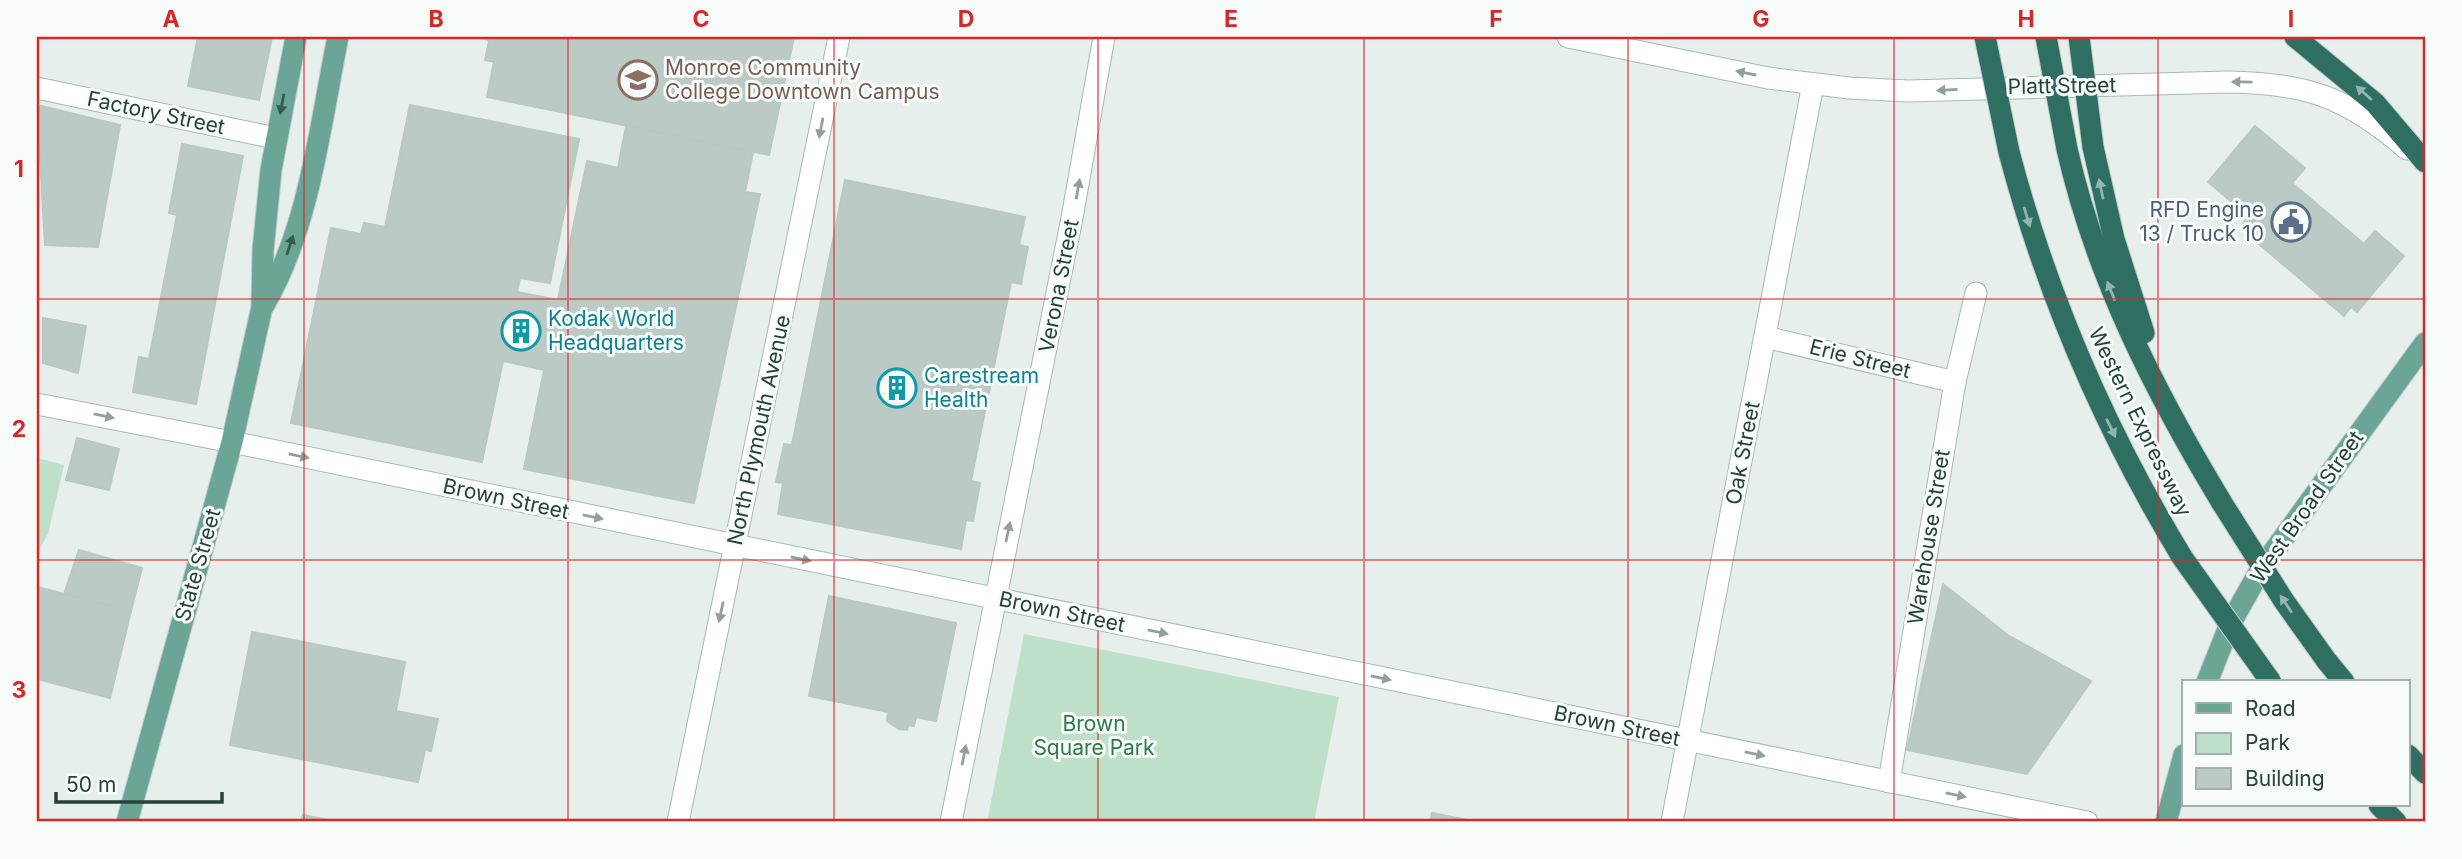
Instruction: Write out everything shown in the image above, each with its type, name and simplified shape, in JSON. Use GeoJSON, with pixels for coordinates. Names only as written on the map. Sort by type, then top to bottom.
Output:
{"type":"FeatureCollection","features":[{"type":"Feature","properties":{"kind":"highway","name":"Western Expressway"},"geometry":{"type":"LineString","coordinates":[[1985,37],[2008,152],[2036,246],[2080,361],[2132,469],[2182,557],[2270,680]]}},
{"type":"Feature","properties":{"kind":"highway"},"geometry":{"type":"LineString","coordinates":[[2046,37],[2067,149],[2086,224],[2115,300],[2157,390],[2222,503]]}},
{"type":"Feature","properties":{"kind":"highway","name":"Western Expressway"},"geometry":{"type":"LineString","coordinates":[[2079,37],[2093,147],[2113,239],[2138,317],[2167,393],[2222,503],[2277,591],[2342,680]]}},
{"type":"Feature","properties":{"kind":"highway"},"geometry":{"type":"LineString","coordinates":[[2295,37],[2375,103],[2425,164]]}},
{"type":"Feature","properties":{"kind":"highway"},"geometry":{"type":"LineString","coordinates":[[2410,757],[2425,773]]}},
{"type":"Feature","properties":{"kind":"highway"},"geometry":{"type":"LineString","coordinates":[[2380,806],[2396,822]]}},
{"type":"Feature","properties":{"kind":"main road","name":"State Street"},"geometry":{"type":"LineString","coordinates":[[127,822],[232,442],[262,307],[263,250],[275,138],[296,37]]}},
{"type":"Feature","properties":{"kind":"main road","name":"State Street"},"geometry":{"type":"LineString","coordinates":[[262,307],[280,274],[297,222],[338,37]]}},
{"type":"Feature","properties":{"kind":"main road","name":"West Broad Street"},"geometry":{"type":"LineString","coordinates":[[2208,680],[2230,624],[2261,569],[2425,343]]}},
{"type":"Feature","properties":{"kind":"main road"},"geometry":{"type":"LineString","coordinates":[[2165,822],[2182,762]]}},
{"type":"Feature","properties":{"kind":"street","name":"North Plymouth Avenue"},"geometry":{"type":"LineString","coordinates":[[678,822],[839,37]]}},
{"type":"Feature","properties":{"kind":"street","name":"Verona Street"},"geometry":{"type":"LineString","coordinates":[[951,822],[1073,218],[1104,37]]}},
{"type":"Feature","properties":{"kind":"street","name":"Platt Street"},"geometry":{"type":"LineString","coordinates":[[1568,37],[1813,84],[1908,91],[2270,83],[2309,90],[2334,99],[2366,117],[2425,164]]}},
{"type":"Feature","properties":{"kind":"street","name":"Oak Street"},"geometry":{"type":"LineString","coordinates":[[1672,822],[1813,84]]}},
{"type":"Feature","properties":{"kind":"street","name":"Factory Street"},"geometry":{"type":"LineString","coordinates":[[37,88],[275,138]]}},
{"type":"Feature","properties":{"kind":"street","name":"Warehouse Street"},"geometry":{"type":"LineString","coordinates":[[1889,782],[1955,382],[1976,293]]}},
{"type":"Feature","properties":{"kind":"street","name":"Erie Street"},"geometry":{"type":"LineString","coordinates":[[1765,337],[1955,382]]}},
{"type":"Feature","properties":{"kind":"street","name":"Brown Street"},"geometry":{"type":"LineString","coordinates":[[37,404],[2087,822]]}},
{"type":"Feature","properties":{"kind":"green space"},"geometry":{"type":"Polygon","coordinates":[[[37,458],[64,465],[48,534],[37,553],[37,458]]]}},
{"type":"Feature","properties":{"kind":"green space","name":"Brown Square Park"},"geometry":{"type":"Polygon","coordinates":[[[1024,634],[1339,697],[1314,822],[987,822],[1024,634]]]}},
{"type":"Feature","properties":{"kind":"building"},"geometry":{"type":"Polygon","coordinates":[[[198,37],[272,37],[259,100],[188,86],[198,37]]]}},
{"type":"Feature","properties":{"kind":"building","name":"Monroe Community College Downtown Campus"},"geometry":{"type":"Polygon","coordinates":[[[484,37],[794,37],[769,155],[487,97],[494,62],[485,60],[489,41],[484,37]]]}},
{"type":"Feature","properties":{"kind":"building"},"geometry":{"type":"Polygon","coordinates":[[[37,105],[120,125],[98,247],[45,245],[37,105]]]}},
{"type":"Feature","properties":{"kind":"building","name":"Kodak World Headquarters"},"geometry":{"type":"Polygon","coordinates":[[[410,105],[579,139],[550,283],[520,278],[517,292],[558,300],[587,161],[618,168],[626,126],[753,152],[745,192],[760,194],[694,503],[524,469],[544,370],[503,361],[482,462],[291,423],[331,228],[361,234],[364,223],[385,227],[410,105]]]}},
{"type":"Feature","properties":{"kind":"building","name":"RFD Engine 13 / Truck 10"},"geometry":{"type":"Polygon","coordinates":[[[2255,126],[2305,168],[2292,183],[2364,244],[2375,231],[2404,256],[2357,312],[2351,307],[2344,316],[2241,229],[2247,215],[2208,182],[2255,126]]]}},
{"type":"Feature","properties":{"kind":"building"},"geometry":{"type":"Polygon","coordinates":[[[182,144],[243,156],[196,404],[133,392],[139,357],[149,359],[177,215],[169,213],[182,144]]]}},
{"type":"Feature","properties":{"kind":"building","name":"Carestream Health"},"geometry":{"type":"Polygon","coordinates":[[[845,180],[1025,217],[1019,245],[1028,247],[1021,284],[1011,282],[971,481],[980,483],[973,521],[966,520],[961,549],[778,514],[783,483],[776,482],[784,444],[792,445],[845,180]]]}},
{"type":"Feature","properties":{"kind":"building"},"geometry":{"type":"Polygon","coordinates":[[[43,318],[86,326],[78,373],[43,363],[43,318]]]}},
{"type":"Feature","properties":{"kind":"building"},"geometry":{"type":"Polygon","coordinates":[[[77,438],[119,449],[109,490],[66,480],[77,438]]]}},
{"type":"Feature","properties":{"kind":"building"},"geometry":{"type":"Polygon","coordinates":[[[79,550],[142,568],[131,611],[64,594],[79,550]]]}},
{"type":"Feature","properties":{"kind":"building"},"geometry":{"type":"Polygon","coordinates":[[[1943,584],[2009,636],[2091,681],[2027,774],[1907,750],[1943,584]]]}},
{"type":"Feature","properties":{"kind":"building"},"geometry":{"type":"Polygon","coordinates":[[[37,587],[131,611],[110,698],[37,679],[37,587]]]}},
{"type":"Feature","properties":{"kind":"building"},"geometry":{"type":"Polygon","coordinates":[[[829,596],[956,623],[936,721],[916,717],[914,726],[908,725],[907,730],[899,729],[887,721],[888,712],[809,696],[829,596]]]}},
{"type":"Feature","properties":{"kind":"building"},"geometry":{"type":"Polygon","coordinates":[[[252,632],[405,662],[396,711],[438,719],[431,751],[425,750],[418,782],[230,745],[252,632]]]}},
{"type":"Feature","properties":{"kind":"building"},"geometry":{"type":"Polygon","coordinates":[[[1432,813],[1478,822],[1430,822],[1432,813]]]}},
{"type":"Feature","properties":{"kind":"building"},"geometry":{"type":"Polygon","coordinates":[[[303,815],[339,822],[301,822],[303,815]]]}},
{"type":"Feature","properties":{"kind":"place","name":"Monroe Community College Downtown Campus"},"geometry":{"type":"Point","coordinates":[638,80]}},
{"type":"Feature","properties":{"kind":"place","name":"RFD Engine 13 / Truck 10"},"geometry":{"type":"Point","coordinates":[2291,222]}},
{"type":"Feature","properties":{"kind":"place","name":"Kodak World Headquarters"},"geometry":{"type":"Point","coordinates":[521,331]}},
{"type":"Feature","properties":{"kind":"place","name":"Carestream Health"},"geometry":{"type":"Point","coordinates":[897,388]}}]}
